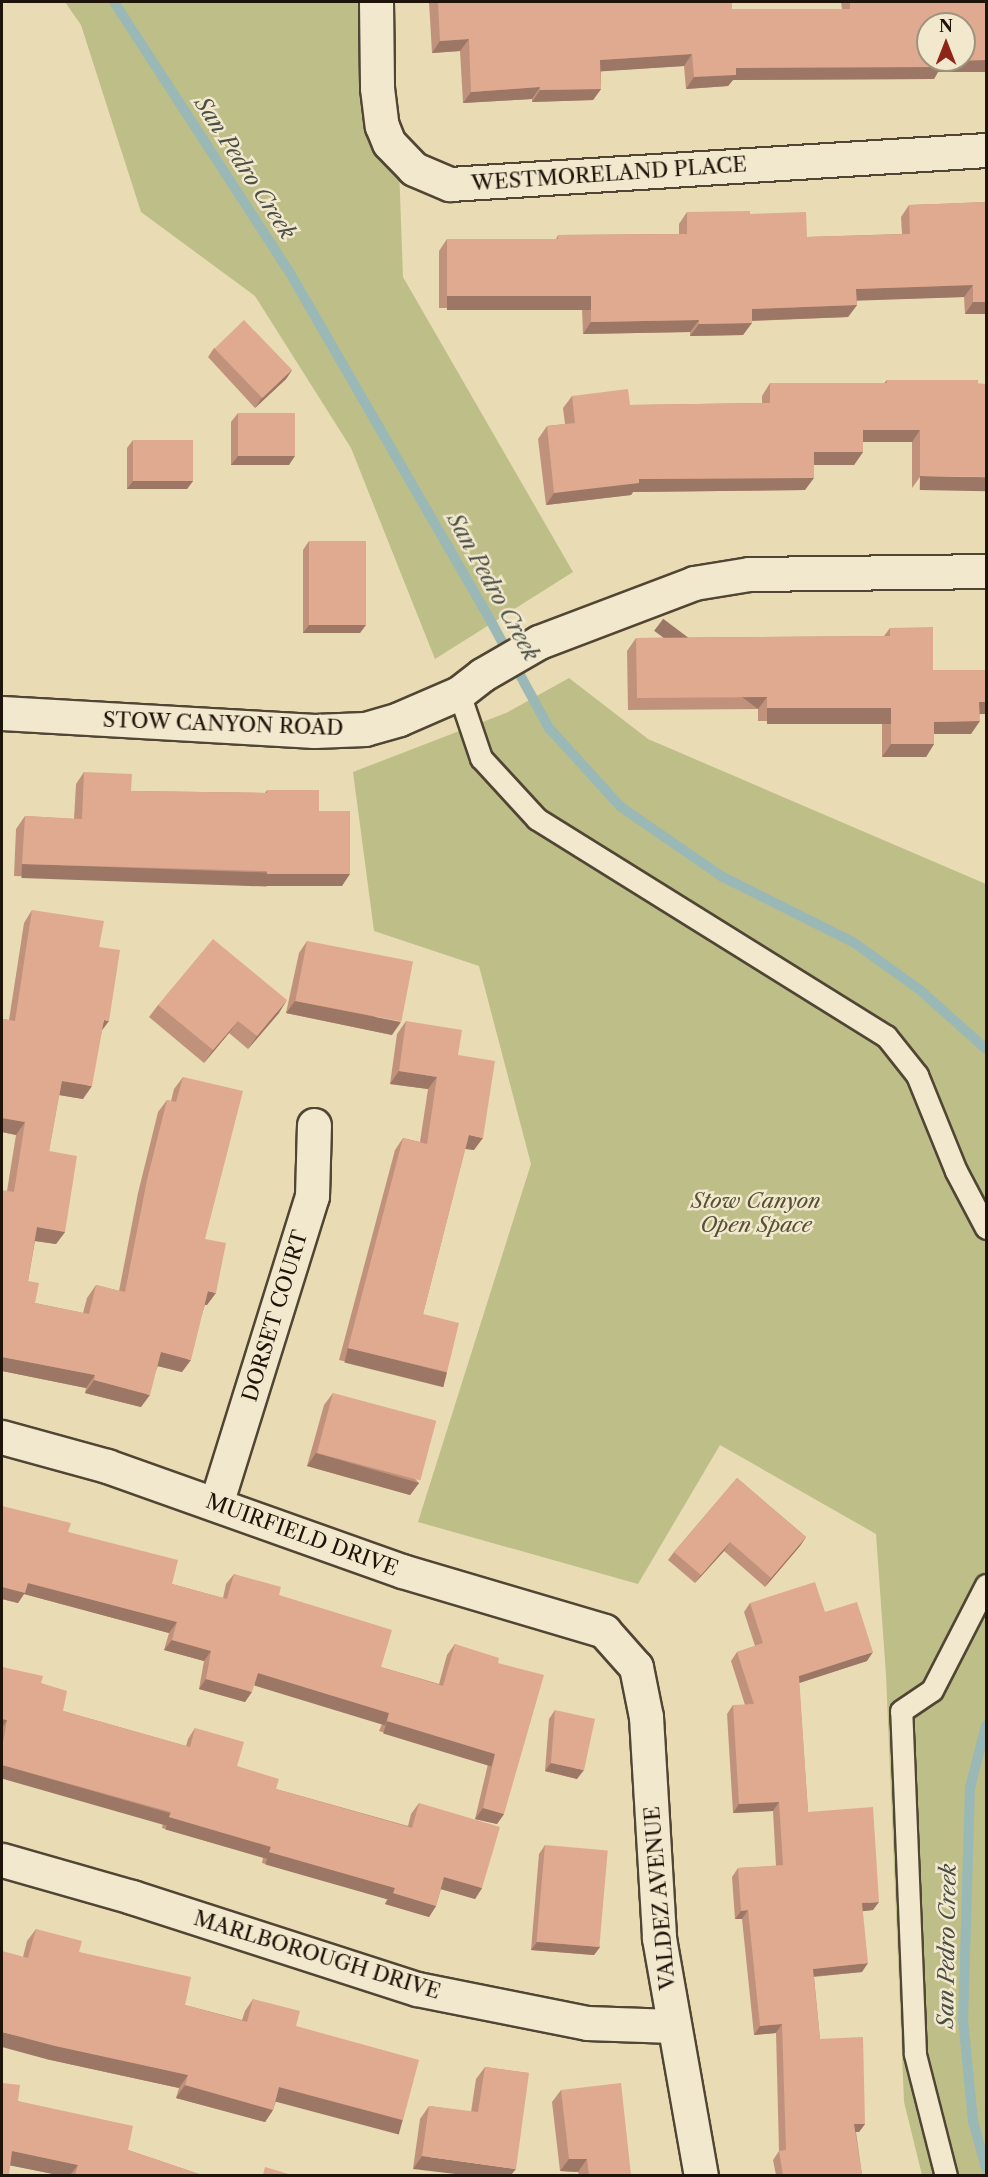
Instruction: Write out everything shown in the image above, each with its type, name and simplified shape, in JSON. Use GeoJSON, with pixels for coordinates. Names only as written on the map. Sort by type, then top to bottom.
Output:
{"type":"FeatureCollection","features":[{"type":"Feature","properties":{"kind":"street","name":"WESTMORELAND PLACE"},"geometry":{"type":"LineString","coordinates":[[376,2],[377,88],[382,126],[389,143],[414,169],[450,184],[987,150]]}},
{"type":"Feature","properties":{"kind":"street","name":"STOW CANYON ROAD"},"geometry":{"type":"LineString","coordinates":[[2,713],[314,731],[365,729],[399,719],[471,684],[539,642],[693,583],[749,574],[987,571]]}},
{"type":"Feature","properties":{"kind":"street","name":"DORSET COURT"},"geometry":{"type":"LineString","coordinates":[[216,1504],[312,1196],[314,1125]]}},
{"type":"Feature","properties":{"kind":"street","name":"MUIRFIELD DRIVE"},"geometry":{"type":"LineString","coordinates":[[2,1437],[107,1466],[402,1570],[604,1631]]}},
{"type":"Feature","properties":{"kind":"street","name":"VALDEZ AVENUE"},"geometry":{"type":"LineString","coordinates":[[604,1631],[636,1667],[646,1717],[660,1938],[701,2175]]}},
{"type":"Feature","properties":{"kind":"street","name":"MARLBOROUGH DRIVE"},"geometry":{"type":"LineString","coordinates":[[2,1860],[132,1897],[417,1989],[587,2023],[674,2026]]}},
{"type":"Feature","properties":{"kind":"lane"},"geometry":{"type":"LineString","coordinates":[[471,684],[481,758],[537,819],[886,1036],[917,1075],[956,1171],[987,1228]]}},
{"type":"Feature","properties":{"kind":"lane"},"geometry":{"type":"LineString","coordinates":[[945,2175],[915,2054],[901,1711],[932,1690],[987,1585]]}},
{"type":"Feature","properties":{"kind":"green space"},"geometry":{"type":"Polygon","coordinates":[[[65,2],[393,2],[403,277],[573,572],[435,659],[351,448],[255,296],[141,212],[81,25],[65,2]]]}},
{"type":"Feature","properties":{"kind":"green space","name":"Stow Canyon Open Space"},"geometry":{"type":"Polygon","coordinates":[[[569,678],[648,739],[986,884],[986,2175],[922,2175],[904,2102],[886,1675],[876,1534],[720,1445],[638,1584],[418,1522],[531,1164],[479,966],[374,931],[353,772],[506,713],[569,678]]]}},
{"type":"Feature","properties":{"kind":"building"},"geometry":{"type":"Polygon","coordinates":[[[438,2],[732,2],[732,9],[850,9],[850,2],[987,2],[987,60],[976,60],[976,12],[916,12],[916,67],[736,68],[736,75],[694,77],[692,54],[600,60],[601,89],[540,90],[540,87],[471,92],[469,39],[440,41],[438,2]]]}},
{"type":"Feature","properties":{"kind":"building"},"geometry":{"type":"Polygon","coordinates":[[[987,202],[987,302],[973,302],[973,285],[856,289],[857,305],[752,309],[752,323],[699,324],[699,320],[591,322],[591,296],[447,296],[447,239],[558,239],[558,235],[687,234],[687,212],[750,211],[750,214],[806,212],[807,237],[910,234],[909,205],[987,202]]]}},
{"type":"Feature","properties":{"kind":"building"},"geometry":{"type":"Polygon","coordinates":[[[244,320],[292,370],[262,398],[215,348],[244,320]]]}},
{"type":"Feature","properties":{"kind":"building"},"geometry":{"type":"Polygon","coordinates":[[[887,380],[978,380],[978,384],[987,384],[987,477],[920,476],[920,430],[863,430],[863,452],[814,452],[814,478],[639,479],[639,483],[554,493],[547,426],[575,423],[572,396],[628,389],[630,405],[770,403],[770,383],[887,383],[887,380]]]}},
{"type":"Feature","properties":{"kind":"building"},"geometry":{"type":"Polygon","coordinates":[[[238,413],[295,413],[295,456],[238,456],[238,413]]]}},
{"type":"Feature","properties":{"kind":"building"},"geometry":{"type":"Polygon","coordinates":[[[133,440],[193,440],[193,481],[133,481],[133,440]]]}},
{"type":"Feature","properties":{"kind":"building"},"geometry":{"type":"Polygon","coordinates":[[[309,541],[366,541],[366,625],[309,625],[309,541]]]}},
{"type":"Feature","properties":{"kind":"building"},"geometry":{"type":"Polygon","coordinates":[[[933,627],[933,670],[987,670],[987,702],[979,702],[980,721],[934,722],[934,744],[891,744],[891,708],[767,708],[767,697],[637,698],[636,638],[890,636],[890,628],[933,627]]]}},
{"type":"Feature","properties":{"kind":"building"},"geometry":{"type":"Polygon","coordinates":[[[84,772],[132,774],[131,791],[267,793],[267,790],[319,790],[319,811],[350,811],[350,874],[267,874],[267,871],[22,864],[25,816],[82,819],[84,772]]]}},
{"type":"Feature","properties":{"kind":"building"},"geometry":{"type":"Polygon","coordinates":[[[32,910],[104,921],[99,947],[120,950],[109,1021],[104,1020],[92,1086],[62,1081],[49,1151],[77,1156],[65,1232],[37,1227],[28,1281],[39,1283],[35,1303],[89,1314],[96,1285],[125,1292],[147,1180],[167,1100],[176,1102],[183,1077],[243,1091],[205,1239],[226,1243],[216,1293],[208,1291],[191,1360],[161,1352],[150,1395],[94,1380],[95,1375],[2,1357],[2,1190],[14,1192],[25,1122],[2,1118],[2,1029],[3,1019],[15,1021],[32,910]]]}},
{"type":"Feature","properties":{"kind":"building"},"geometry":{"type":"Polygon","coordinates":[[[213,939],[287,1000],[257,1036],[238,1021],[213,1050],[158,1005],[213,939]]]}},
{"type":"Feature","properties":{"kind":"building"},"geometry":{"type":"Polygon","coordinates":[[[307,941],[413,962],[401,1021],[295,1001],[307,941]]]}},
{"type":"Feature","properties":{"kind":"building"},"geometry":{"type":"Polygon","coordinates":[[[406,1021],[462,1030],[458,1055],[495,1061],[483,1138],[469,1135],[423,1314],[459,1323],[447,1372],[348,1348],[403,1138],[427,1144],[437,1077],[399,1071],[406,1021]]]}},
{"type":"Feature","properties":{"kind":"building"},"geometry":{"type":"Polygon","coordinates":[[[333,1393],[436,1421],[420,1481],[317,1453],[333,1393]]]}},
{"type":"Feature","properties":{"kind":"building"},"geometry":{"type":"Polygon","coordinates":[[[737,1478],[806,1537],[771,1578],[730,1542],[701,1575],[674,1552],[737,1478]]]}},
{"type":"Feature","properties":{"kind":"building"},"geometry":{"type":"Polygon","coordinates":[[[2,1506],[71,1523],[68,1532],[178,1560],[172,1584],[227,1599],[234,1574],[281,1587],[279,1595],[392,1630],[381,1667],[443,1686],[455,1644],[499,1658],[498,1663],[544,1675],[504,1814],[483,1808],[495,1754],[387,1721],[389,1713],[258,1673],[252,1692],[206,1679],[211,1651],[172,1640],[177,1622],[28,1583],[25,1593],[2,1587],[2,1506]]]}},
{"type":"Feature","properties":{"kind":"building"},"geometry":{"type":"Polygon","coordinates":[[[815,1582],[825,1612],[857,1602],[873,1652],[799,1676],[808,1812],[873,1807],[879,1902],[862,1903],[868,1963],[813,1969],[820,2039],[863,2037],[865,2124],[854,2124],[862,2175],[783,2175],[779,2151],[786,2150],[782,2024],[760,2026],[748,1910],[741,1911],[738,1868],[783,1865],[779,1802],[739,1804],[733,1705],[754,1704],[737,1652],[763,1643],[750,1603],[815,1582]]]}},
{"type":"Feature","properties":{"kind":"building"},"geometry":{"type":"Polygon","coordinates":[[[2,1667],[43,1676],[41,1683],[67,1691],[63,1711],[190,1747],[195,1728],[244,1742],[237,1766],[279,1779],[276,1789],[412,1828],[419,1803],[500,1827],[482,1888],[444,1877],[436,1906],[393,1893],[395,1888],[269,1852],[271,1847],[169,1817],[171,1812],[2,1765],[2,1748],[7,1720],[2,1719],[2,1667]]]}},
{"type":"Feature","properties":{"kind":"building"},"geometry":{"type":"Polygon","coordinates":[[[555,1710],[595,1719],[584,1770],[551,1763],[555,1710]]]}},
{"type":"Feature","properties":{"kind":"building"},"geometry":{"type":"Polygon","coordinates":[[[545,1845],[608,1850],[599,1947],[537,1942],[545,1845]]]}},
{"type":"Feature","properties":{"kind":"building"},"geometry":{"type":"Polygon","coordinates":[[[36,1929],[82,1941],[79,1952],[191,1977],[185,2005],[247,2022],[253,1999],[300,2011],[296,2026],[419,2060],[403,2120],[279,2087],[273,2110],[185,2085],[188,2075],[2,2032],[2,1951],[28,1958],[36,1929]]]}},
{"type":"Feature","properties":{"kind":"building"},"geometry":{"type":"Polygon","coordinates":[[[485,2067],[529,2073],[516,2169],[422,2156],[429,2106],[478,2112],[485,2067]]]}},
{"type":"Feature","properties":{"kind":"building"},"geometry":{"type":"Polygon","coordinates":[[[2,2083],[20,2085],[18,2101],[133,2126],[128,2150],[202,2175],[75,2175],[78,2165],[12,2151],[9,2175],[2,2175],[2,2083]]]}},
{"type":"Feature","properties":{"kind":"building"},"geometry":{"type":"Polygon","coordinates":[[[621,2083],[631,2175],[589,2175],[587,2159],[569,2159],[561,2090],[621,2083]]]}},
{"type":"Feature","properties":{"kind":"building"},"geometry":{"type":"Polygon","coordinates":[[[265,2167],[292,2175],[263,2175],[265,2167]]]}},
{"type":"Feature","properties":{"kind":"waterway","name":"San Pedro Creek"},"geometry":{"type":"LineString","coordinates":[[114,2],[290,273],[487,614],[549,728],[621,807],[721,876],[853,942],[920,990],[986,1049]]}},
{"type":"Feature","properties":{"kind":"waterway","name":"San Pedro Creek"},"geometry":{"type":"LineString","coordinates":[[986,1725],[970,1788],[963,2019],[973,2121],[986,2168]]}}]}
